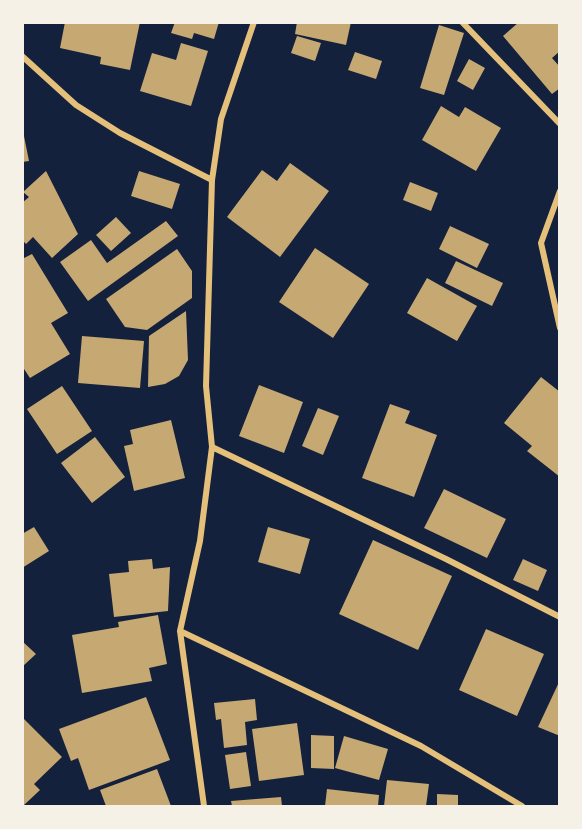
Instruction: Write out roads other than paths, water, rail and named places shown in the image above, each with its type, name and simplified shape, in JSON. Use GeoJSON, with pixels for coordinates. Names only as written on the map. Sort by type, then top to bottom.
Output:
{"type":"FeatureCollection","features":[{"type":"Feature","properties":{"kind":"street"},"geometry":{"type":"LineString","coordinates":[[204,807],[180,632],[200,541],[212,447],[206,386],[212,180],[221,119],[254,22]]}},
{"type":"Feature","properties":{"kind":"street"},"geometry":{"type":"LineString","coordinates":[[462,22],[560,124]]}},
{"type":"Feature","properties":{"kind":"street"},"geometry":{"type":"LineString","coordinates":[[22,56],[76,105],[120,133],[212,180]]}},
{"type":"Feature","properties":{"kind":"street"},"geometry":{"type":"LineString","coordinates":[[560,191],[541,243],[560,328]]}},
{"type":"Feature","properties":{"kind":"street"},"geometry":{"type":"LineString","coordinates":[[212,447],[446,559],[560,617]]}},
{"type":"Feature","properties":{"kind":"street"},"geometry":{"type":"LineString","coordinates":[[180,632],[421,746],[522,807]]}}]}
